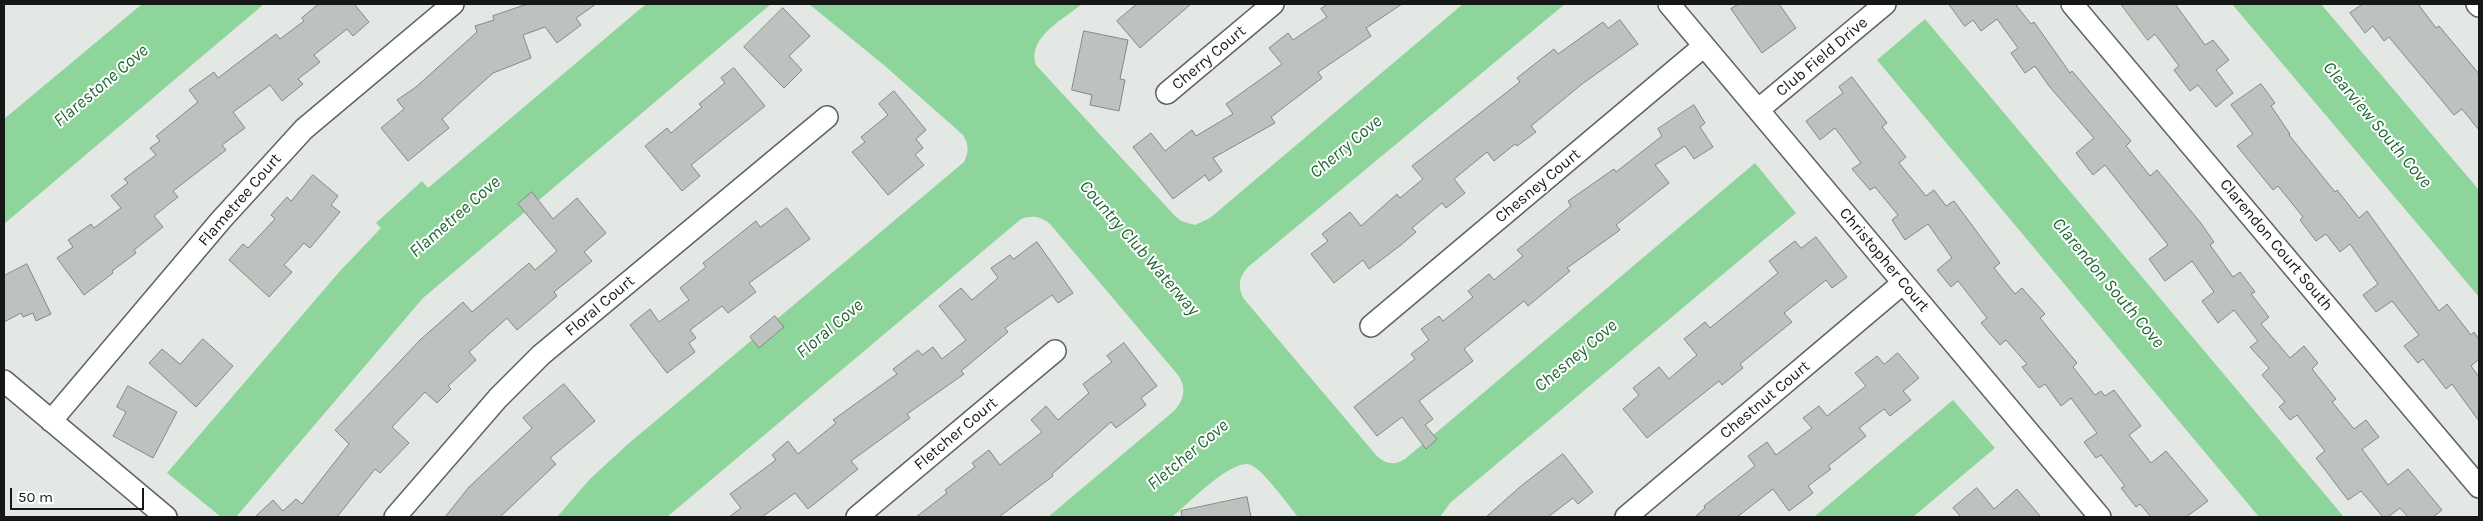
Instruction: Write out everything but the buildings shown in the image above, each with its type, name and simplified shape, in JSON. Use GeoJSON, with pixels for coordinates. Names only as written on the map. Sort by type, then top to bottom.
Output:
{"type":"FeatureCollection","features":[{"type":"Feature","properties":{"kind":"street","name":"Flametree Court"},"geometry":{"type":"LineString","coordinates":[[51,421],[240,198],[304,129],[453,4]]}},
{"type":"Feature","properties":{"kind":"street","name":"Cherry Court"},"geometry":{"type":"LineString","coordinates":[[1167,93],[1273,4]]}},
{"type":"Feature","properties":{"kind":"street","name":"Christopher Court"},"geometry":{"type":"LineString","coordinates":[[1669,4],[2100,517]]}},
{"type":"Feature","properties":{"kind":"street","name":"Club Field Drive"},"geometry":{"type":"LineString","coordinates":[[1758,110],[1885,4]]}},
{"type":"Feature","properties":{"kind":"street","name":"Clarendon Court South"},"geometry":{"type":"LineString","coordinates":[[2072,4],[2479,487]]}},
{"type":"Feature","properties":{"kind":"street","name":"Chesney Court"},"geometry":{"type":"LineString","coordinates":[[1371,326],[1704,46]]}},
{"type":"Feature","properties":{"kind":"street","name":"Floral Court"},"geometry":{"type":"LineString","coordinates":[[395,517],[498,398],[542,355],[827,117]]}},
{"type":"Feature","properties":{"kind":"street","name":"Chestnut Court"},"geometry":{"type":"LineString","coordinates":[[1626,517],[1903,283]]}},
{"type":"Feature","properties":{"kind":"street","name":"Fletcher Court"},"geometry":{"type":"LineString","coordinates":[[857,517],[1055,351]]}},
{"type":"Feature","properties":{"kind":"street"},"geometry":{"type":"LineString","coordinates":[[4,381],[166,517]]}},
{"type":"Feature","properties":{"kind":"water","name":"Flarestone Cove"},"geometry":{"type":"Polygon","coordinates":[[[142,4],[264,4],[4,224],[4,119],[142,4]]]}},
{"type":"Feature","properties":{"kind":"water","name":"Flametree Cove"},"geometry":{"type":"Polygon","coordinates":[[[646,4],[771,4],[423,298],[236,517],[221,517],[167,473],[340,271],[381,228],[376,223],[422,181],[428,188],[646,4]]]}},
{"type":"Feature","properties":{"kind":"water"},"geometry":{"type":"Polygon","coordinates":[[[809,4],[1082,4],[1057,22],[1042,38],[1034,55],[1036,65],[1174,215],[1181,221],[1195,225],[1210,218],[1463,4],[1565,4],[1248,267],[1241,278],[1240,290],[1244,299],[1376,455],[1390,463],[1397,463],[1405,459],[1755,163],[1796,213],[1450,503],[1440,517],[1298,517],[1263,474],[1251,465],[1243,464],[1222,475],[1172,517],[1048,517],[1174,411],[1182,398],[1183,385],[1178,375],[1050,224],[1040,218],[1029,217],[1021,219],[667,517],[557,517],[590,479],[628,444],[964,162],[968,148],[963,135],[885,66],[809,4]]]}},
{"type":"Feature","properties":{"kind":"water","name":"Clearview South Cove"},"geometry":{"type":"Polygon","coordinates":[[[2232,4],[2321,4],[2479,190],[2479,297],[2232,4]]]}},
{"type":"Feature","properties":{"kind":"water","name":"Clarendon South Cove"},"geometry":{"type":"Polygon","coordinates":[[[1925,19],[2344,517],[2259,517],[1877,60],[1925,19]]]}},
{"type":"Feature","properties":{"kind":"water"},"geometry":{"type":"Polygon","coordinates":[[[1953,400],[1995,448],[1913,517],[1814,517],[1953,400]]]}},
{"type":"Feature","properties":{"kind":"water label","name":"Cherry Cove"},"geometry":{"type":"Point","coordinates":[1346,147]}},
{"type":"Feature","properties":{"kind":"water label","name":"Country Club Waterway"},"geometry":{"type":"Point","coordinates":[1139,248]}},
{"type":"Feature","properties":{"kind":"water label","name":"Floral Cove"},"geometry":{"type":"Point","coordinates":[830,329]}},
{"type":"Feature","properties":{"kind":"water label","name":"Chesney Cove"},"geometry":{"type":"Point","coordinates":[1576,356]}},
{"type":"Feature","properties":{"kind":"water label","name":"Fletcher Cove"},"geometry":{"type":"Point","coordinates":[1188,455]}}]}
